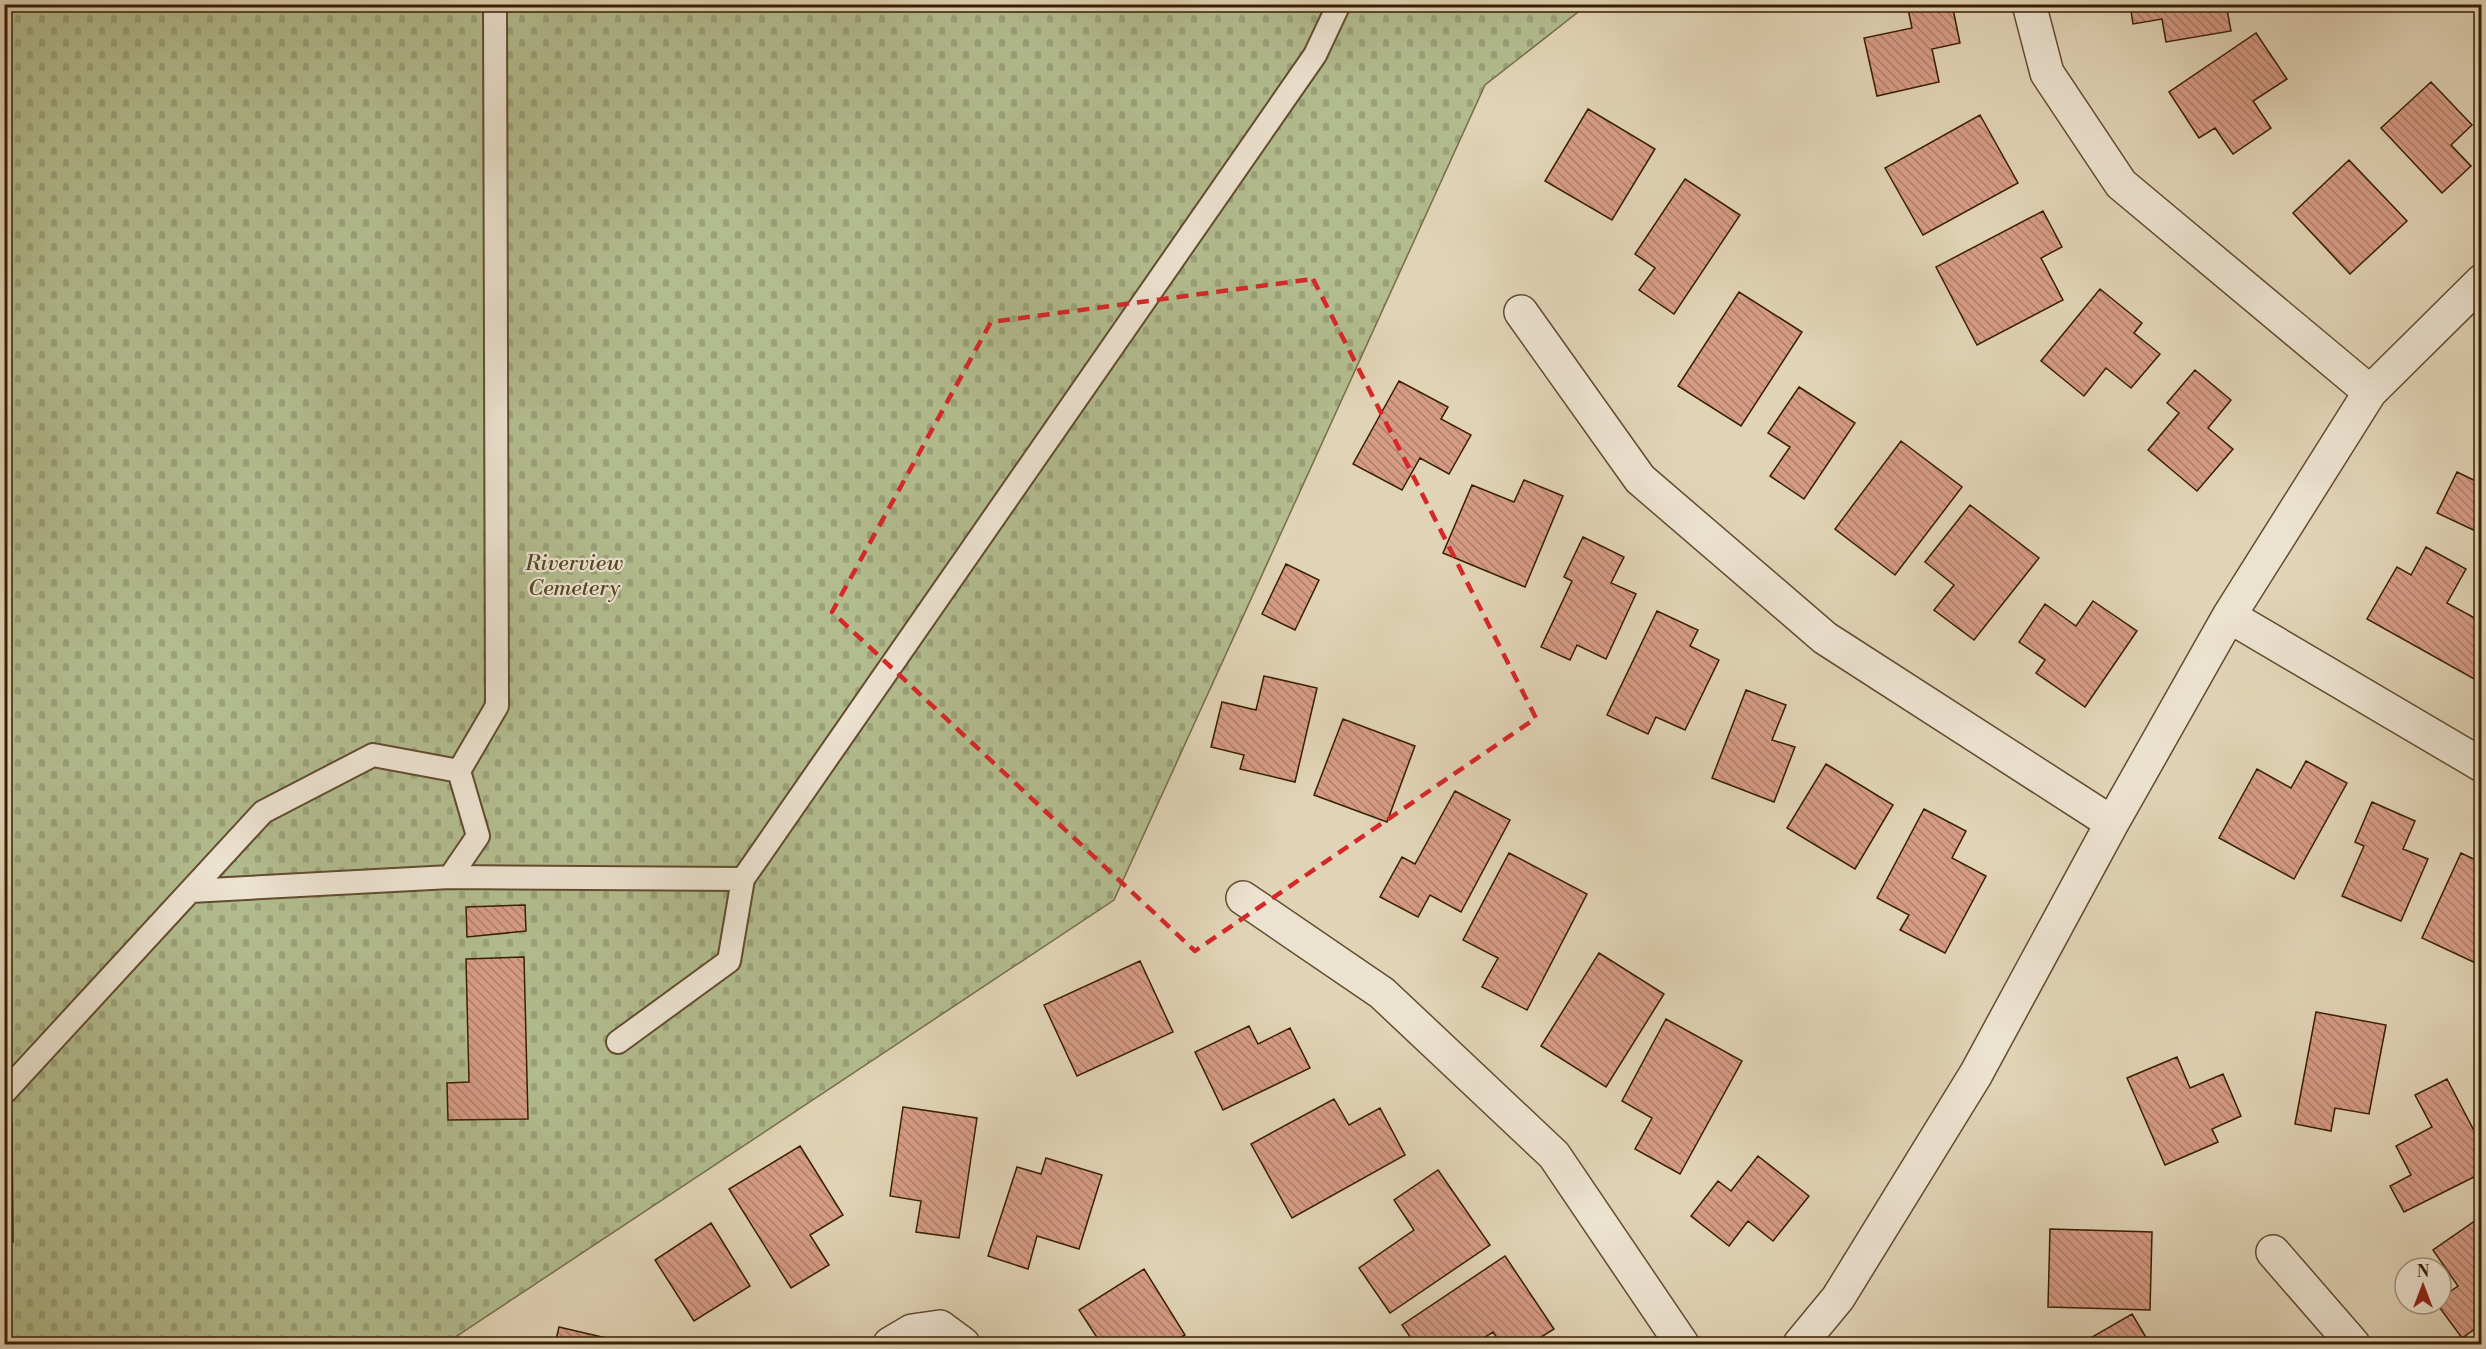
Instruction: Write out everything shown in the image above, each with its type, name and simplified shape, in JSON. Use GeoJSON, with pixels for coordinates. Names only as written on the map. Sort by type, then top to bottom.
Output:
{"type":"FeatureCollection","features":[{"type":"Feature","properties":{"kind":"street"},"geometry":{"type":"LineString","coordinates":[[2029,4],[2047,73],[2121,184],[2370,392]]}},
{"type":"Feature","properties":{"kind":"street"},"geometry":{"type":"LineString","coordinates":[[1800,1344],[1838,1298],[1976,1074],[2112,823],[2229,616],[2370,392],[2481,281]]}},
{"type":"Feature","properties":{"kind":"street"},"geometry":{"type":"LineString","coordinates":[[1521,312],[1640,479],[1825,638],[2112,823]]}},
{"type":"Feature","properties":{"kind":"street"},"geometry":{"type":"LineString","coordinates":[[2229,616],[2481,765]]}},
{"type":"Feature","properties":{"kind":"street"},"geometry":{"type":"LineString","coordinates":[[1243,898],[1382,993],[1554,1155],[1682,1344]]}},
{"type":"Feature","properties":{"kind":"street"},"geometry":{"type":"LineString","coordinates":[[2273,1252],[2353,1344]]}},
{"type":"Feature","properties":{"kind":"street"},"geometry":{"type":"LineString","coordinates":[[890,1344],[912,1331],[940,1327],[963,1344]]}},
{"type":"Feature","properties":{"kind":"lane"},"geometry":{"type":"LineString","coordinates":[[450,877],[478,836],[459,771],[497,706],[495,4]]}},
{"type":"Feature","properties":{"kind":"lane"},"geometry":{"type":"LineString","coordinates":[[618,1042],[729,961],[743,879],[1315,55],[1339,4]]}},
{"type":"Feature","properties":{"kind":"lane"},"geometry":{"type":"LineString","coordinates":[[4,1093],[263,812],[373,755],[459,771]]}},
{"type":"Feature","properties":{"kind":"lane"},"geometry":{"type":"LineString","coordinates":[[191,891],[450,877],[743,879]]}},
{"type":"Feature","properties":{"kind":"highlighted area"},"geometry":{"type":"Polygon","coordinates":[[[1313,279],[1536,718],[1195,951],[832,612],[991,322],[1313,279]]]}},
{"type":"Feature","properties":{"kind":"green space","name":"Riverview Cemetery"},"geometry":{"type":"Polygon","coordinates":[[[5,5],[1653,5],[1582,9],[1485,85],[1114,900],[451,1340],[450,1344],[5,1344],[5,5]]]}},
{"type":"Feature","properties":{"kind":"building"},"geometry":{"type":"Polygon","coordinates":[[[1927,4],[1952,4],[1960,43],[1932,49],[1939,82],[1877,96],[1864,38],[1912,28],[1908,9],[1927,4]]]}},
{"type":"Feature","properties":{"kind":"building"},"geometry":{"type":"Polygon","coordinates":[[[2130,4],[2226,4],[2231,31],[2166,42],[2162,19],[2133,24],[2130,4]]]}},
{"type":"Feature","properties":{"kind":"building"},"geometry":{"type":"Polygon","coordinates":[[[2256,33],[2287,79],[2253,101],[2271,128],[2233,154],[2215,128],[2199,138],[2169,92],[2256,33]]]}},
{"type":"Feature","properties":{"kind":"building"},"geometry":{"type":"Polygon","coordinates":[[[2431,82],[2472,125],[2451,145],[2471,166],[2442,193],[2381,128],[2431,82]]]}},
{"type":"Feature","properties":{"kind":"building"},"geometry":{"type":"Polygon","coordinates":[[[1588,109],[1655,149],[1612,220],[1545,181],[1588,109]]]}},
{"type":"Feature","properties":{"kind":"building"},"geometry":{"type":"Polygon","coordinates":[[[1980,115],[2018,183],[1923,235],[1885,168],[1980,115]]]}},
{"type":"Feature","properties":{"kind":"building"},"geometry":{"type":"Polygon","coordinates":[[[2349,160],[2407,221],[2350,274],[2293,213],[2349,160]]]}},
{"type":"Feature","properties":{"kind":"building"},"geometry":{"type":"Polygon","coordinates":[[[1685,179],[1740,215],[1674,314],[1639,290],[1655,268],[1635,254],[1685,179]]]}},
{"type":"Feature","properties":{"kind":"building"},"geometry":{"type":"Polygon","coordinates":[[[2043,211],[2062,247],[2041,258],[2063,300],[1977,345],[1936,267],[2043,211]]]}},
{"type":"Feature","properties":{"kind":"building"},"geometry":{"type":"Polygon","coordinates":[[[2100,289],[2142,323],[2134,333],[2160,354],[2131,388],[2106,368],[2084,396],[2041,361],[2100,289]]]}},
{"type":"Feature","properties":{"kind":"building"},"geometry":{"type":"Polygon","coordinates":[[[1739,292],[1802,332],[1741,426],[1678,386],[1739,292]]]}},
{"type":"Feature","properties":{"kind":"building"},"geometry":{"type":"Polygon","coordinates":[[[2195,370],[2231,400],[2208,428],[2233,449],[2197,491],[2148,450],[2179,413],[2167,403],[2195,370]]]}},
{"type":"Feature","properties":{"kind":"building"},"geometry":{"type":"Polygon","coordinates":[[[1399,381],[1448,407],[1441,419],[1471,435],[1449,474],[1420,458],[1402,490],[1353,464],[1399,381]]]}},
{"type":"Feature","properties":{"kind":"building"},"geometry":{"type":"Polygon","coordinates":[[[1799,387],[1855,423],[1804,499],[1770,476],[1790,447],[1768,433],[1799,387]]]}},
{"type":"Feature","properties":{"kind":"building"},"geometry":{"type":"Polygon","coordinates":[[[1901,441],[1962,487],[1895,575],[1835,529],[1901,441]]]}},
{"type":"Feature","properties":{"kind":"building"},"geometry":{"type":"Polygon","coordinates":[[[2457,472],[2482,484],[2482,534],[2437,513],[2457,472]]]}},
{"type":"Feature","properties":{"kind":"building"},"geometry":{"type":"Polygon","coordinates":[[[1524,480],[1563,496],[1525,587],[1443,553],[1472,485],[1514,502],[1524,480]]]}},
{"type":"Feature","properties":{"kind":"building"},"geometry":{"type":"Polygon","coordinates":[[[1970,505],[2039,558],[1974,640],[1934,610],[1954,585],[1925,562],[1970,505]]]}},
{"type":"Feature","properties":{"kind":"building"},"geometry":{"type":"Polygon","coordinates":[[[1583,537],[1624,557],[1611,583],[1636,594],[1606,659],[1577,645],[1570,660],[1541,647],[1572,581],[1564,577],[1583,537]]]}},
{"type":"Feature","properties":{"kind":"building"},"geometry":{"type":"Polygon","coordinates":[[[2426,547],[2466,569],[2447,603],[2482,622],[2482,671],[2476,680],[2367,619],[2397,567],[2411,575],[2426,547]]]}},
{"type":"Feature","properties":{"kind":"building"},"geometry":{"type":"Polygon","coordinates":[[[1286,564],[1319,580],[1295,630],[1262,614],[1286,564]]]}},
{"type":"Feature","properties":{"kind":"building"},"geometry":{"type":"Polygon","coordinates":[[[2093,601],[2137,631],[2085,707],[2036,673],[2045,660],[2019,642],[2045,604],[2076,626],[2093,601]]]}},
{"type":"Feature","properties":{"kind":"building"},"geometry":{"type":"Polygon","coordinates":[[[1657,611],[1698,630],[1690,646],[1719,660],[1685,730],[1656,717],[1648,734],[1607,715],[1657,611]]]}},
{"type":"Feature","properties":{"kind":"building"},"geometry":{"type":"Polygon","coordinates":[[[1264,676],[1317,688],[1295,782],[1240,769],[1244,755],[1211,747],[1222,702],[1256,710],[1264,676]]]}},
{"type":"Feature","properties":{"kind":"building"},"geometry":{"type":"Polygon","coordinates":[[[1746,690],[1786,705],[1772,740],[1795,747],[1774,802],[1712,778],[1746,690]]]}},
{"type":"Feature","properties":{"kind":"building"},"geometry":{"type":"Polygon","coordinates":[[[1343,719],[1415,746],[1387,822],[1314,795],[1343,719]]]}},
{"type":"Feature","properties":{"kind":"building"},"geometry":{"type":"Polygon","coordinates":[[[2306,761],[2347,783],[2294,879],[2219,838],[2257,769],[2291,788],[2306,761]]]}},
{"type":"Feature","properties":{"kind":"building"},"geometry":{"type":"Polygon","coordinates":[[[1826,764],[1893,805],[1855,869],[1787,828],[1826,764]]]}},
{"type":"Feature","properties":{"kind":"building"},"geometry":{"type":"Polygon","coordinates":[[[1455,791],[1510,820],[1461,912],[1430,895],[1418,917],[1380,897],[1402,857],[1415,864],[1455,791]]]}},
{"type":"Feature","properties":{"kind":"building"},"geometry":{"type":"Polygon","coordinates":[[[2372,802],[2415,821],[2403,849],[2428,859],[2401,921],[2342,896],[2364,846],[2355,842],[2372,802]]]}},
{"type":"Feature","properties":{"kind":"building"},"geometry":{"type":"Polygon","coordinates":[[[1924,809],[1966,831],[1952,858],[1986,876],[1945,953],[1900,930],[1909,915],[1877,898],[1924,809]]]}},
{"type":"Feature","properties":{"kind":"building"},"geometry":{"type":"Polygon","coordinates":[[[1509,853],[1587,894],[1527,1010],[1482,987],[1498,958],[1463,940],[1509,853]]]}},
{"type":"Feature","properties":{"kind":"building"},"geometry":{"type":"Polygon","coordinates":[[[2461,853],[2482,863],[2482,966],[2422,938],[2461,853]]]}},
{"type":"Feature","properties":{"kind":"building"},"geometry":{"type":"Polygon","coordinates":[[[525,905],[526,931],[467,937],[466,907],[525,905]]]}},
{"type":"Feature","properties":{"kind":"building"},"geometry":{"type":"Polygon","coordinates":[[[1599,953],[1664,994],[1606,1087],[1541,1046],[1599,953]]]}},
{"type":"Feature","properties":{"kind":"building"},"geometry":{"type":"Polygon","coordinates":[[[524,957],[528,1119],[448,1120],[447,1083],[469,1082],[466,959],[524,957]]]}},
{"type":"Feature","properties":{"kind":"building"},"geometry":{"type":"Polygon","coordinates":[[[1140,961],[1173,1032],[1077,1076],[1044,1005],[1140,961]]]}},
{"type":"Feature","properties":{"kind":"building"},"geometry":{"type":"Polygon","coordinates":[[[2316,1012],[2386,1025],[2369,1114],[2335,1108],[2331,1131],[2295,1124],[2316,1012]]]}},
{"type":"Feature","properties":{"kind":"building"},"geometry":{"type":"Polygon","coordinates":[[[1666,1019],[1742,1061],[1680,1174],[1635,1149],[1652,1118],[1622,1101],[1666,1019]]]}},
{"type":"Feature","properties":{"kind":"building"},"geometry":{"type":"Polygon","coordinates":[[[1249,1026],[1258,1044],[1290,1028],[1310,1068],[1223,1110],[1195,1052],[1249,1026]]]}},
{"type":"Feature","properties":{"kind":"building"},"geometry":{"type":"Polygon","coordinates":[[[2177,1057],[2190,1088],[2223,1074],[2241,1116],[2212,1129],[2218,1142],[2165,1165],[2127,1078],[2177,1057]]]}},
{"type":"Feature","properties":{"kind":"building"},"geometry":{"type":"Polygon","coordinates":[[[2447,1079],[2482,1146],[2482,1173],[2404,1212],[2390,1186],[2411,1175],[2396,1146],[2432,1127],[2415,1095],[2447,1079]]]}},
{"type":"Feature","properties":{"kind":"building"},"geometry":{"type":"Polygon","coordinates":[[[1334,1099],[1349,1125],[1380,1108],[1405,1155],[1292,1218],[1251,1144],[1334,1099]]]}},
{"type":"Feature","properties":{"kind":"building"},"geometry":{"type":"Polygon","coordinates":[[[903,1107],[977,1118],[959,1238],[916,1232],[921,1201],[890,1196],[903,1107]]]}},
{"type":"Feature","properties":{"kind":"building"},"geometry":{"type":"Polygon","coordinates":[[[12,1124],[13,1242],[4,1242],[4,1131],[12,1124]]]}},
{"type":"Feature","properties":{"kind":"building"},"geometry":{"type":"Polygon","coordinates":[[[800,1146],[843,1215],[810,1235],[829,1265],[791,1288],[729,1189],[800,1146]]]}},
{"type":"Feature","properties":{"kind":"building"},"geometry":{"type":"Polygon","coordinates":[[[1758,1156],[1809,1196],[1773,1241],[1748,1221],[1729,1246],[1691,1216],[1718,1181],[1731,1191],[1758,1156]]]}},
{"type":"Feature","properties":{"kind":"building"},"geometry":{"type":"Polygon","coordinates":[[[1046,1158],[1102,1175],[1079,1249],[1037,1236],[1028,1269],[988,1256],[1017,1167],[1041,1174],[1046,1158]]]}},
{"type":"Feature","properties":{"kind":"building"},"geometry":{"type":"Polygon","coordinates":[[[1438,1170],[1490,1245],[1390,1313],[1359,1268],[1414,1230],[1394,1200],[1438,1170]]]}},
{"type":"Feature","properties":{"kind":"building"},"geometry":{"type":"Polygon","coordinates":[[[2482,1216],[2482,1324],[2462,1338],[2446,1316],[2453,1316],[2453,1290],[2458,1286],[2453,1279],[2453,1256],[2437,1256],[2433,1250],[2482,1216]]]}},
{"type":"Feature","properties":{"kind":"building"},"geometry":{"type":"Polygon","coordinates":[[[711,1223],[750,1286],[694,1321],[655,1260],[711,1223]]]}},
{"type":"Feature","properties":{"kind":"building"},"geometry":{"type":"Polygon","coordinates":[[[2050,1229],[2152,1232],[2150,1310],[2048,1307],[2050,1229]]]}},
{"type":"Feature","properties":{"kind":"building"},"geometry":{"type":"Polygon","coordinates":[[[1505,1256],[1554,1329],[1530,1344],[1501,1344],[1493,1332],[1474,1344],[1415,1344],[1402,1325],[1505,1256]]]}},
{"type":"Feature","properties":{"kind":"building"},"geometry":{"type":"Polygon","coordinates":[[[1144,1269],[1185,1335],[1169,1344],[1089,1344],[1098,1339],[1079,1310],[1144,1269]]]}},
{"type":"Feature","properties":{"kind":"building"},"geometry":{"type":"Polygon","coordinates":[[[2132,1314],[2150,1344],[2089,1344],[2087,1340],[2132,1314]]]}},
{"type":"Feature","properties":{"kind":"building"},"geometry":{"type":"Polygon","coordinates":[[[559,1327],[632,1344],[555,1344],[559,1327]]]}}]}
